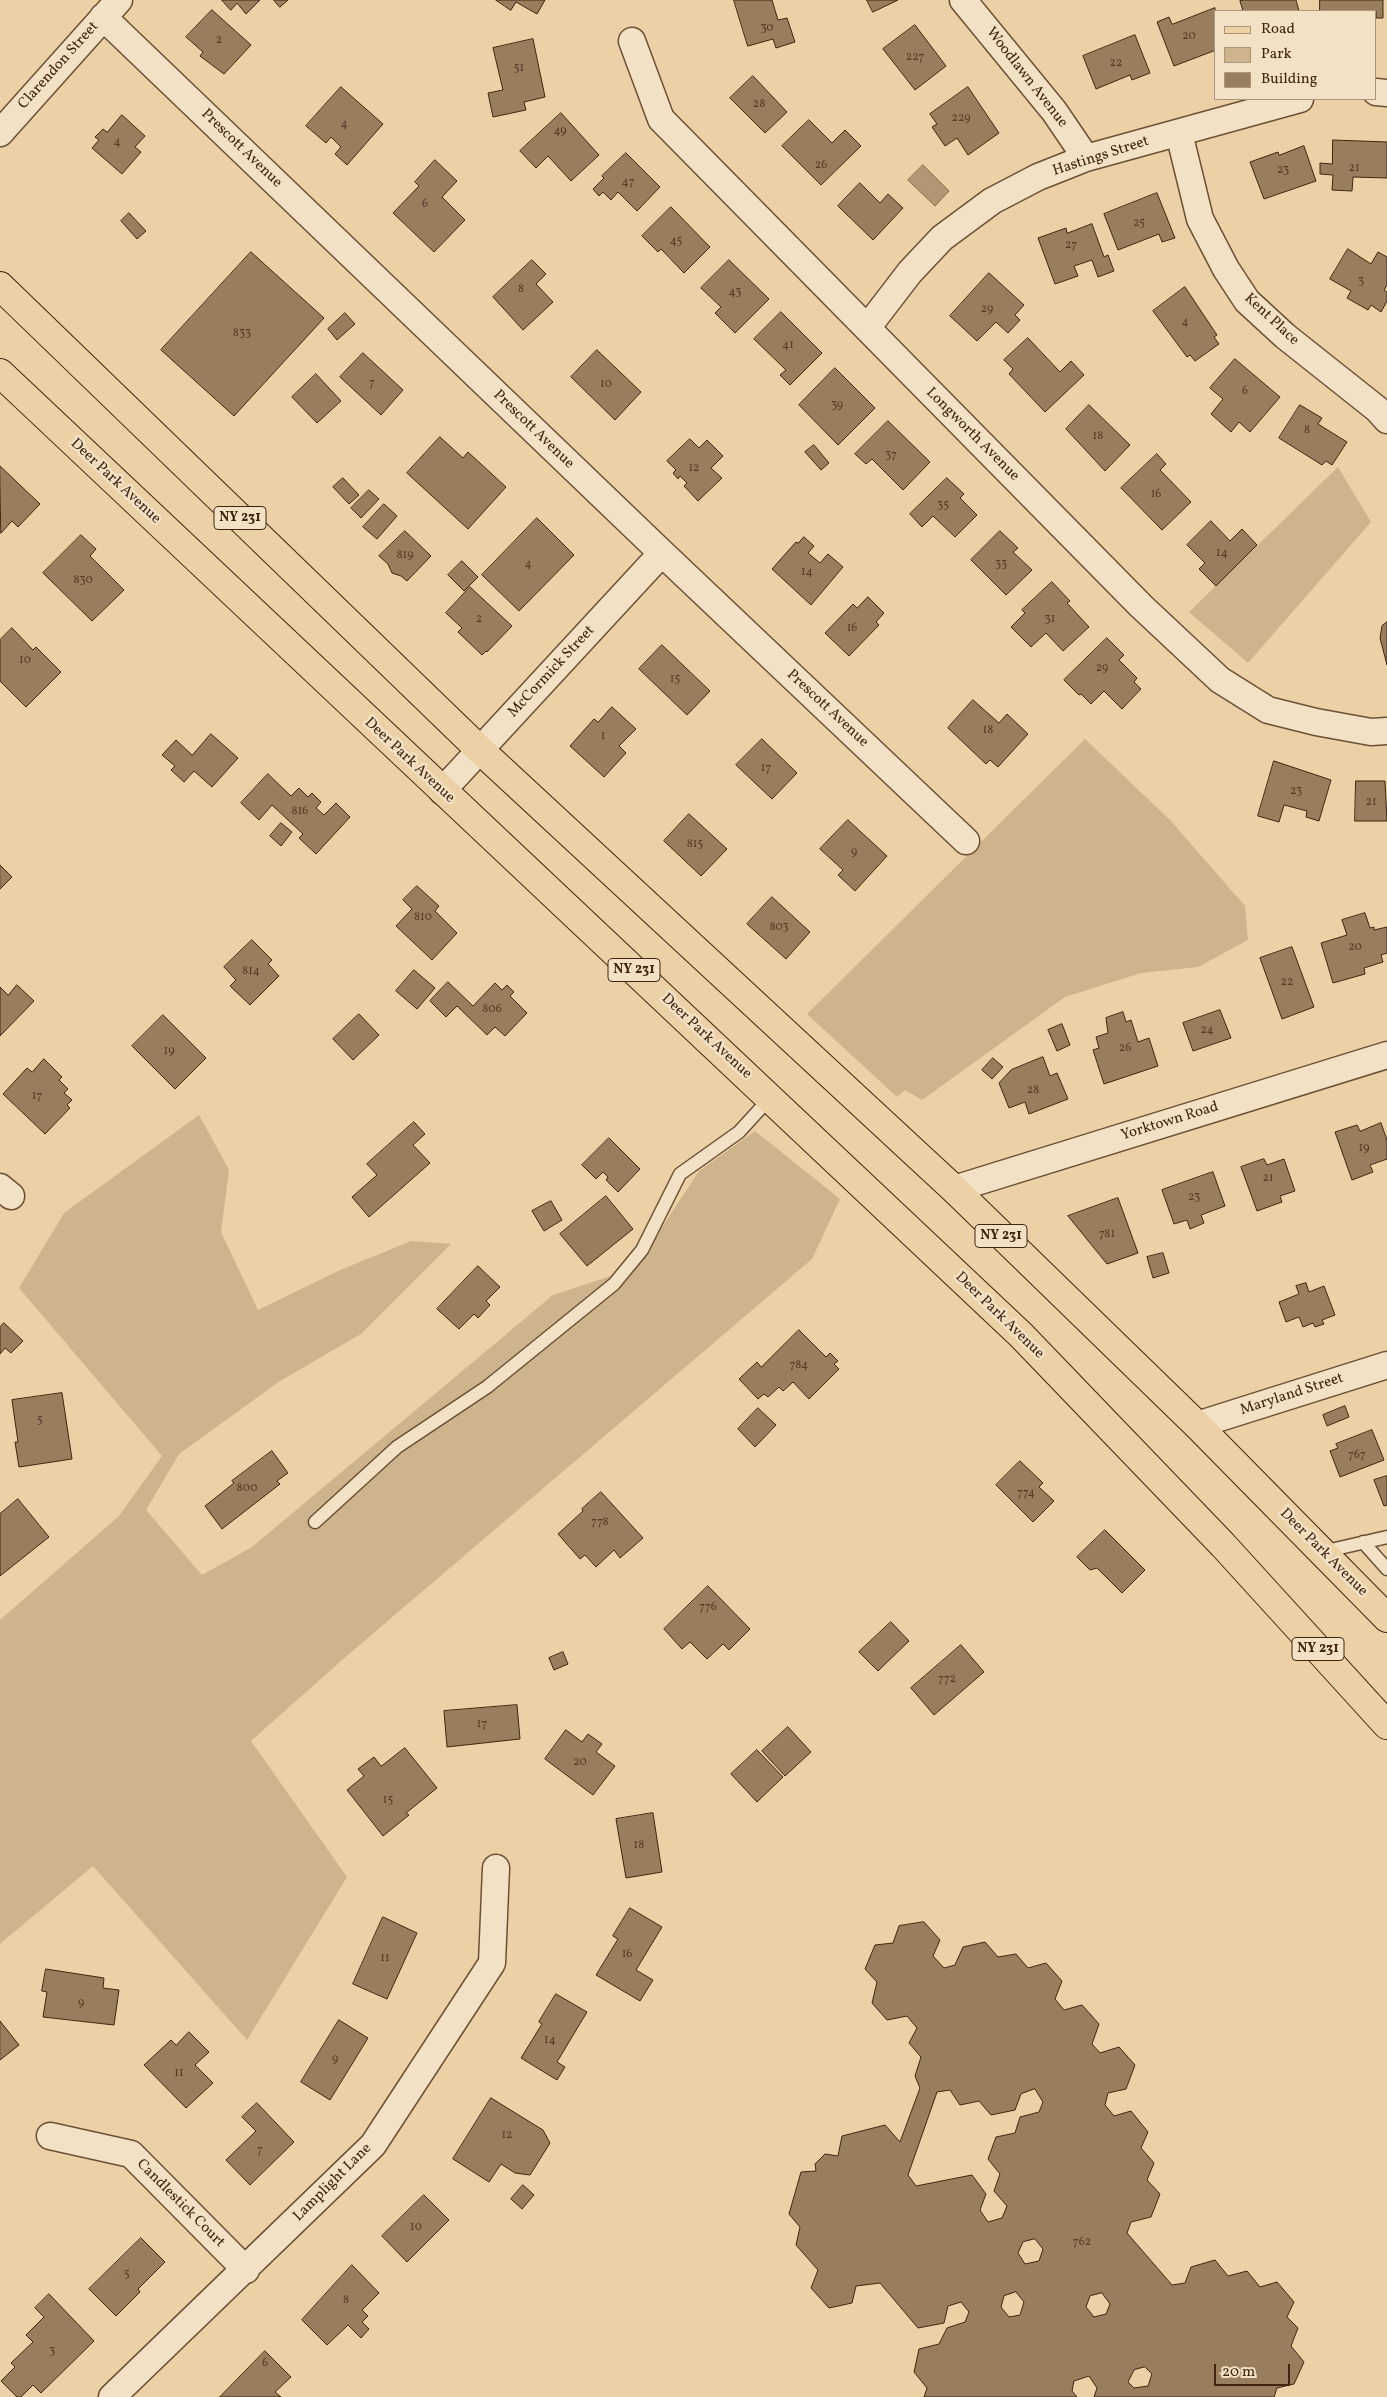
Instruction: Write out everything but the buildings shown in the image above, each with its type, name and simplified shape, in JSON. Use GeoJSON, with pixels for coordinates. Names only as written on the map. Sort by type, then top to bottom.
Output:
{"type":"FeatureCollection","features":[{"type":"Feature","properties":{"kind":"main road","name":"Deer Park Avenue"},"geometry":{"type":"LineString","coordinates":[[0,286],[480,750],[954,1190],[1197,1425],[1387,1618]]}},
{"type":"Feature","properties":{"kind":"main road","name":"Deer Park Avenue"},"geometry":{"type":"LineString","coordinates":[[0,373],[1021,1335],[1223,1544],[1386,1723]]}},
{"type":"Feature","properties":{"kind":"street","name":"Woodlawn Avenue"},"geometry":{"type":"LineString","coordinates":[[963,0],[1054,112],[1086,158]]}},
{"type":"Feature","properties":{"kind":"street","name":"Clarendon Street"},"geometry":{"type":"LineString","coordinates":[[0,133],[111,8]]}},
{"type":"Feature","properties":{"kind":"street","name":"Prescott Avenue"},"geometry":{"type":"LineString","coordinates":[[111,8],[662,553],[966,841]]}},
{"type":"Feature","properties":{"kind":"street","name":"Longworth Avenue"},"geometry":{"type":"LineString","coordinates":[[632,41],[662,119],[1141,606],[1220,680],[1268,710],[1316,722],[1370,732],[1387,731]]}},
{"type":"Feature","properties":{"kind":"street","name":"Hastings Street"},"geometry":{"type":"LineString","coordinates":[[867,328],[910,272],[942,238],[992,201],[1038,177],[1086,158],[1179,133],[1242,113],[1296,100]]}},
{"type":"Feature","properties":{"kind":"street","name":"Kent Place"},"geometry":{"type":"LineString","coordinates":[[1179,133],[1200,219],[1226,269],[1247,301],[1285,336],[1377,409],[1387,420]]}},
{"type":"Feature","properties":{"kind":"street","name":"McCormick Street"},"geometry":{"type":"LineString","coordinates":[[442,791],[662,553]]}},
{"type":"Feature","properties":{"kind":"street","name":"Yorktown Road"},"geometry":{"type":"LineString","coordinates":[[954,1190],[1387,1055]]}},
{"type":"Feature","properties":{"kind":"street","name":"Maryland Street"},"geometry":{"type":"LineString","coordinates":[[1197,1425],[1387,1365]]}},
{"type":"Feature","properties":{"kind":"street","name":"Lamplight Lane"},"geometry":{"type":"LineString","coordinates":[[112,2397],[246,2270],[372,2145],[492,1964],[496,1868]]}},
{"type":"Feature","properties":{"kind":"street","name":"Candlestick Court"},"geometry":{"type":"LineString","coordinates":[[50,2136],[132,2154],[246,2270]]}},
{"type":"Feature","properties":{"kind":"lane"},"geometry":{"type":"LineString","coordinates":[[315,1522],[396,1447],[487,1387],[614,1284],[642,1250],[680,1174],[739,1132],[770,1098]]}},
{"type":"Feature","properties":{"kind":"lane"},"geometry":{"type":"LineString","coordinates":[[1322,1552],[1387,1537]]}},
{"type":"Feature","properties":{"kind":"lane"},"geometry":{"type":"LineString","coordinates":[[1362,1542],[1387,1569]]}},
{"type":"Feature","properties":{"kind":"green space"},"geometry":{"type":"Polygon","coordinates":[[[1338,467],[1371,522],[1248,663],[1189,612],[1338,467]]]}},
{"type":"Feature","properties":{"kind":"green space"},"geometry":{"type":"Polygon","coordinates":[[[1085,739],[1170,820],[1245,906],[1248,940],[1198,967],[1141,973],[1065,997],[922,1100],[905,1090],[897,1097],[807,1014],[1085,739]]]}},
{"type":"Feature","properties":{"kind":"green space"},"geometry":{"type":"Polygon","coordinates":[[[199,1115],[229,1170],[221,1232],[258,1310],[338,1271],[411,1241],[451,1244],[361,1334],[280,1381],[179,1454],[146,1510],[202,1575],[252,1547],[553,1295],[635,1268],[699,1171],[755,1131],[840,1199],[812,1259],[349,1654],[251,1741],[347,1877],[247,2040],[93,1866],[0,1944],[0,1620],[119,1516],[162,1456],[19,1288],[64,1213],[199,1115]]]}},
{"type":"Feature","properties":{"kind":"shaded area"},"geometry":{"type":"Polygon","coordinates":[[[923,165],[949,191],[935,206],[908,180],[923,165]]]}}]}
